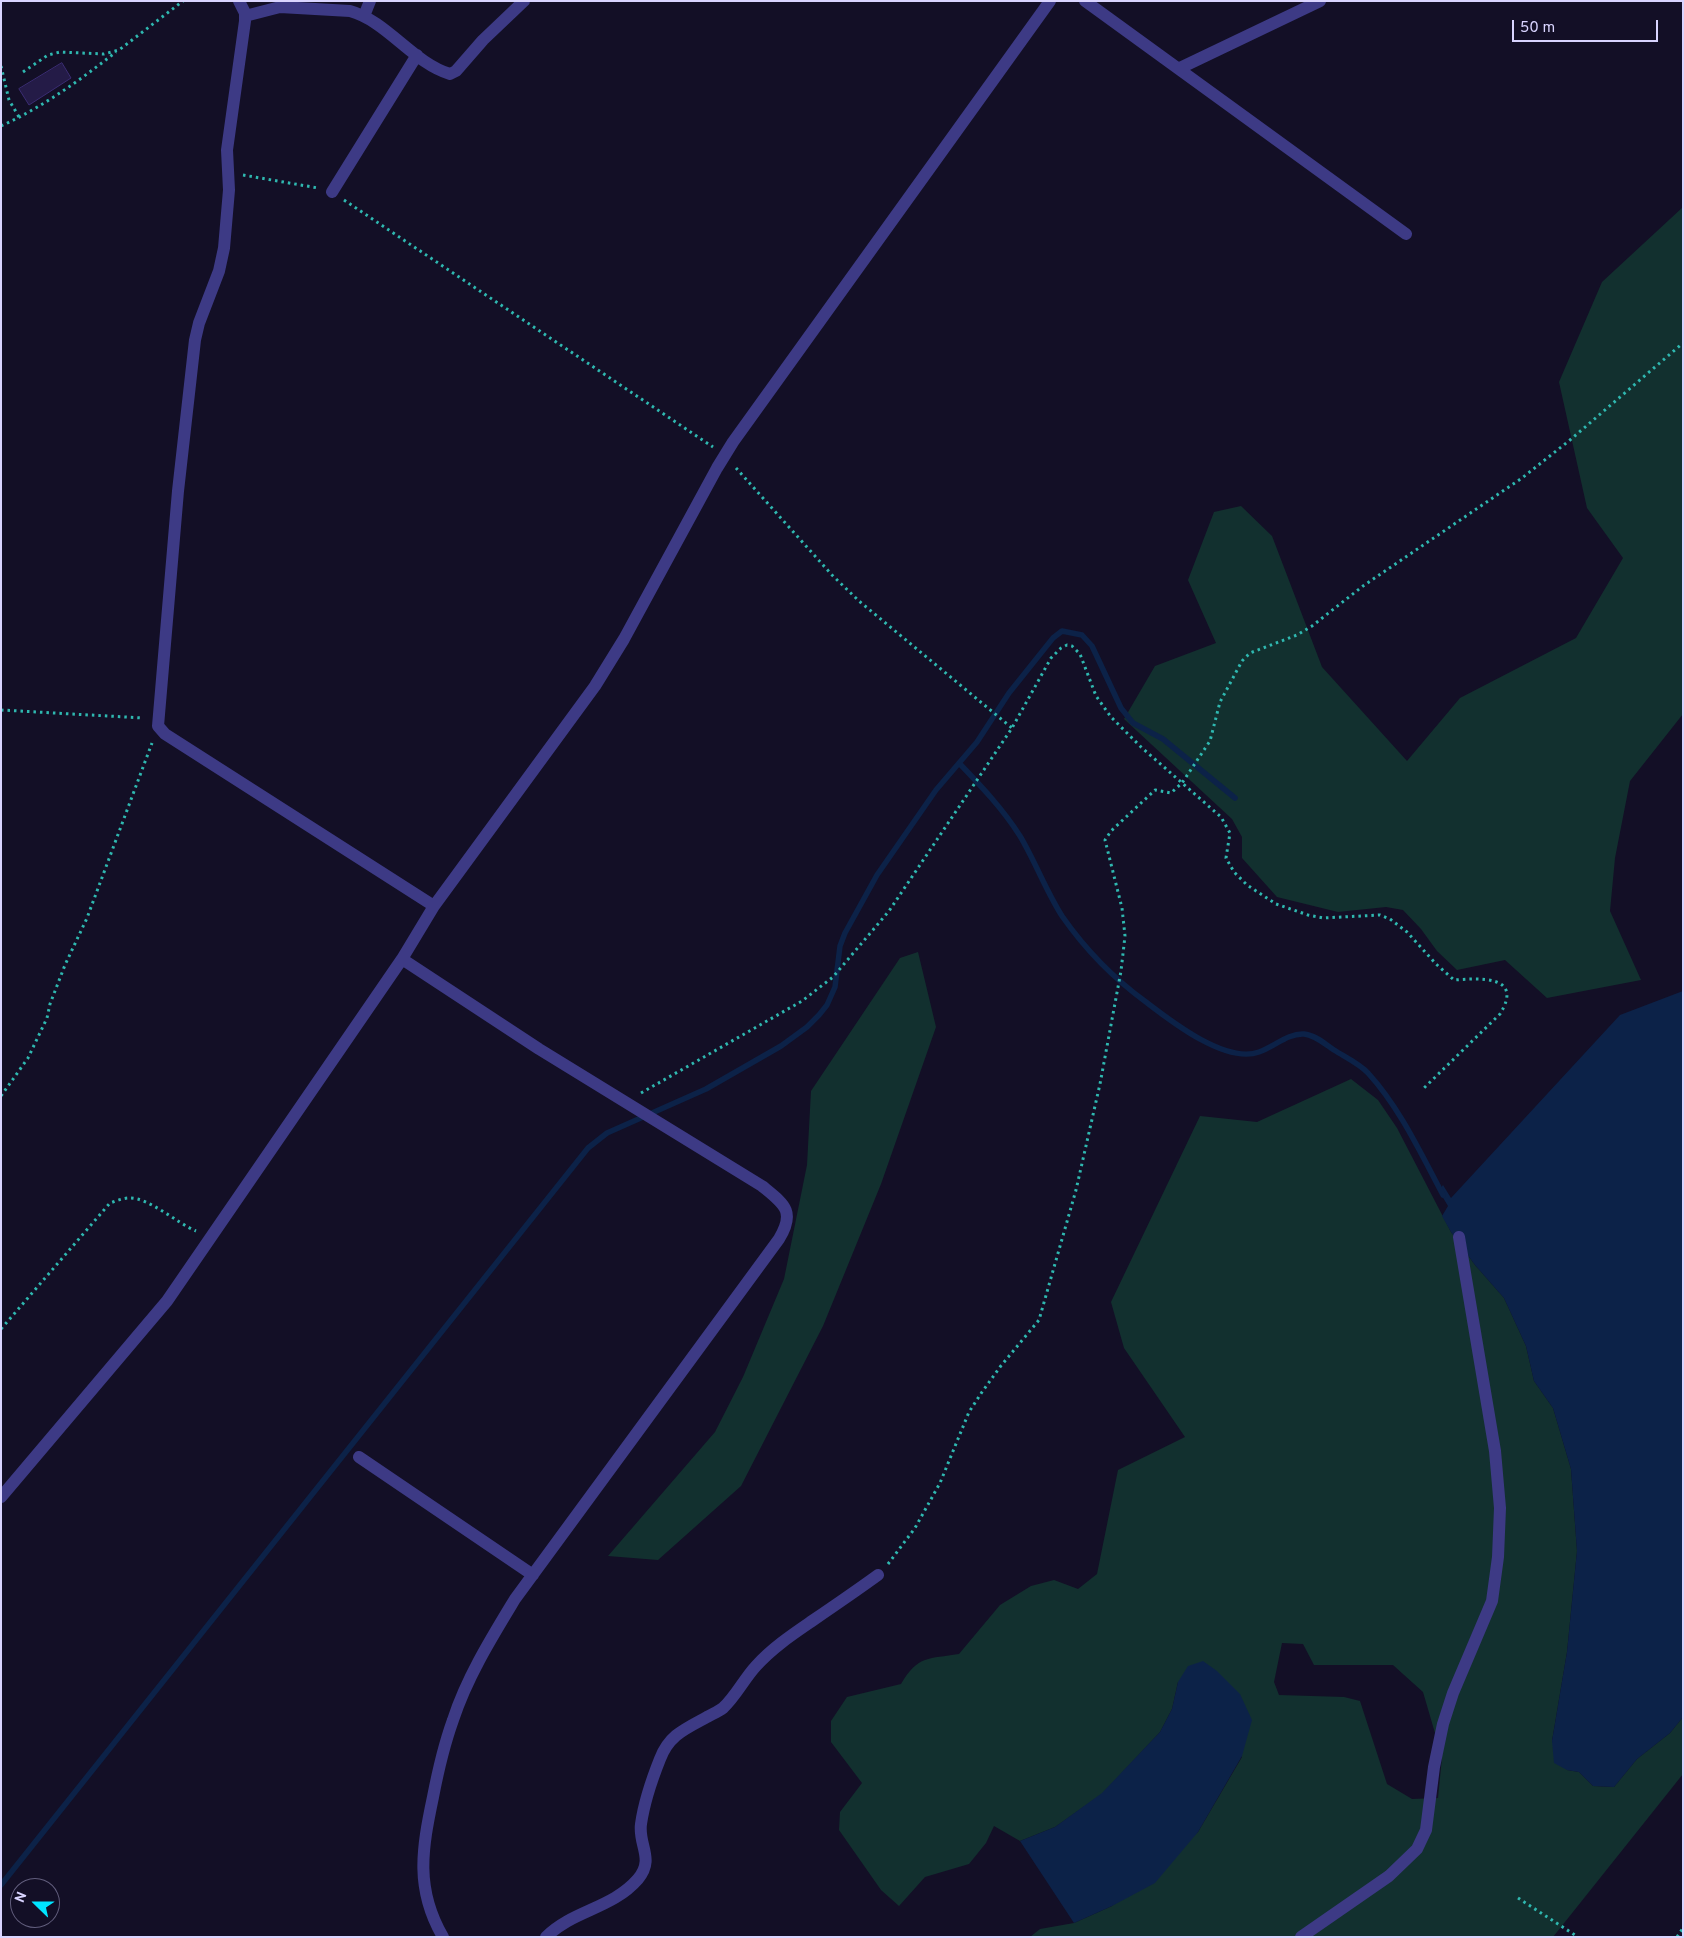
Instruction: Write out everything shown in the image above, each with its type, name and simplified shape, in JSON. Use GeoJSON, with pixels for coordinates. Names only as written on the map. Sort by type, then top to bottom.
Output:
{"type":"FeatureCollection","features":[{"type":"Feature","properties":{"kind":"street"},"geometry":{"type":"LineString","coordinates":[[240,1],[245,16],[227,150],[229,190],[224,248],[219,271],[199,323],[195,340],[178,491],[159,725],[434,906]]}},
{"type":"Feature","properties":{"kind":"street"},"geometry":{"type":"LineString","coordinates":[[364,16],[370,1]]}},
{"type":"Feature","properties":{"kind":"street"},"geometry":{"type":"LineString","coordinates":[[245,16],[270,8],[292,6],[350,11],[364,16],[417,55],[447,73],[453,73],[483,40],[524,1]]}},
{"type":"Feature","properties":{"kind":"street"},"geometry":{"type":"LineString","coordinates":[[1,1497],[167,1302],[402,959],[434,906],[595,686],[624,639],[724,455],[1050,1]]}},
{"type":"Feature","properties":{"kind":"street"},"geometry":{"type":"LineString","coordinates":[[1085,1],[1180,68],[1406,234]]}},
{"type":"Feature","properties":{"kind":"street"},"geometry":{"type":"LineString","coordinates":[[1180,68],[1320,1]]}},
{"type":"Feature","properties":{"kind":"street"},"geometry":{"type":"LineString","coordinates":[[332,192],[417,55]]}},
{"type":"Feature","properties":{"kind":"street"},"geometry":{"type":"LineString","coordinates":[[402,959],[539,1049],[762,1186],[783,1206],[789,1216],[786,1227],[779,1238],[533,1575],[497,1628],[464,1692],[453,1719],[442,1756],[424,1840],[422,1868],[425,1894],[435,1922],[443,1937]]}},
{"type":"Feature","properties":{"kind":"street"},"geometry":{"type":"LineString","coordinates":[[1301,1937],[1389,1876],[1417,1849],[1426,1830],[1434,1767],[1443,1724],[1453,1693],[1492,1601],[1498,1558],[1500,1508],[1494,1451],[1460,1237]]}},
{"type":"Feature","properties":{"kind":"street"},"geometry":{"type":"LineString","coordinates":[[359,1456],[533,1575]]}},
{"type":"Feature","properties":{"kind":"street"},"geometry":{"type":"LineString","coordinates":[[546,1937],[568,1920],[608,1903],[639,1878],[644,1870],[646,1853],[641,1828],[642,1816],[660,1758],[677,1733],[722,1709],[755,1666],[778,1646],[878,1576]]}},
{"type":"Feature","properties":{"kind":"path"},"geometry":{"type":"LineString","coordinates":[[1,126],[69,87],[183,1]]}},
{"type":"Feature","properties":{"kind":"path"},"geometry":{"type":"LineString","coordinates":[[23,72],[48,55],[60,52],[104,54],[119,50]]}},
{"type":"Feature","properties":{"kind":"path"},"geometry":{"type":"LineString","coordinates":[[1,66],[9,100],[19,117]]}},
{"type":"Feature","properties":{"kind":"path"},"geometry":{"type":"LineString","coordinates":[[228,172],[332,192],[724,455],[832,575],[859,600],[1012,728]]}},
{"type":"Feature","properties":{"kind":"path"},"geometry":{"type":"LineString","coordinates":[[878,1576],[899,1552],[915,1528],[940,1483],[970,1412],[982,1392],[1000,1367],[1040,1320],[1076,1190],[1100,1084],[1121,971],[1125,936],[1122,908],[1105,840],[1110,831],[1154,790],[1171,793],[1182,783],[1210,741],[1220,702],[1242,661],[1250,653],[1297,635],[1312,626],[1363,586],[1522,478],[1570,440],[1683,343]]}},
{"type":"Feature","properties":{"kind":"path"},"geometry":{"type":"LineString","coordinates":[[625,1102],[802,1001],[833,977],[889,911],[1012,728],[1052,658],[1061,648],[1067,645],[1072,646],[1083,659],[1096,696],[1105,709],[1141,746],[1221,817],[1230,833],[1226,858],[1234,872],[1259,894],[1276,904],[1323,918],[1380,915],[1398,924],[1454,980],[1492,979],[1501,984],[1507,992],[1508,1002],[1500,1014],[1424,1088]]}},
{"type":"Feature","properties":{"kind":"path"},"geometry":{"type":"LineString","coordinates":[[1,710],[120,716],[159,725],[87,918],[62,973],[47,1018],[28,1058],[1,1096]]}},
{"type":"Feature","properties":{"kind":"path"},"geometry":{"type":"LineString","coordinates":[[1,1329],[110,1202],[130,1198],[147,1202],[181,1225],[196,1232],[213,1236]]}},
{"type":"Feature","properties":{"kind":"path"},"geometry":{"type":"LineString","coordinates":[[1518,1898],[1578,1937]]}},
{"type":"Feature","properties":{"kind":"path"},"geometry":{"type":"LineString","coordinates":[[1677,1937],[1683,1928]]}},
{"type":"Feature","properties":{"kind":"green space"},"geometry":{"type":"Polygon","coordinates":[[[1683,207],[1683,714],[1630,781],[1615,858],[1610,911],[1641,980],[1547,998],[1505,960],[1457,970],[1437,951],[1421,929],[1403,910],[1386,907],[1338,912],[1277,897],[1242,858],[1242,837],[1232,819],[1124,719],[1155,666],[1216,643],[1188,580],[1214,512],[1241,506],[1272,536],[1322,667],[1407,761],[1460,698],[1576,638],[1623,558],[1587,508],[1559,382],[1602,282],[1683,207]]]}},
{"type":"Feature","properties":{"kind":"green space"},"geometry":{"type":"Polygon","coordinates":[[[918,952],[936,1027],[881,1184],[823,1326],[741,1486],[658,1560],[608,1556],[715,1432],[743,1377],[784,1279],[807,1165],[811,1091],[900,958],[918,952]]]}},
{"type":"Feature","properties":{"kind":"green space"},"geometry":{"type":"Polygon","coordinates":[[[1351,1079],[1378,1100],[1397,1128],[1451,1232],[1475,1265],[1504,1298],[1526,1346],[1534,1381],[1553,1408],[1571,1469],[1577,1551],[1567,1652],[1552,1741],[1567,1770],[1579,1772],[1593,1786],[1614,1787],[1637,1759],[1670,1733],[1683,1717],[1683,1774],[1553,1937],[1030,1937],[1040,1929],[1074,1923],[1112,1906],[1198,1832],[1242,1757],[1178,1682],[1172,1709],[1160,1732],[1102,1794],[1055,1827],[1020,1841],[994,1826],[986,1843],[969,1864],[925,1877],[899,1906],[881,1890],[839,1830],[840,1812],[862,1783],[831,1742],[831,1721],[847,1697],[901,1684],[919,1663],[932,1658],[959,1654],[1000,1605],[1031,1586],[1054,1580],[1078,1589],[1097,1574],[1118,1470],[1185,1437],[1124,1348],[1111,1302],[1200,1116],[1257,1122],[1351,1079]],[[1282,1643],[1274,1682],[1279,1695],[1344,1697],[1360,1701],[1387,1784],[1412,1799],[1438,1798],[1442,1757],[1423,1692],[1393,1665],[1314,1665],[1303,1644],[1282,1643]]]}},
{"type":"Feature","properties":{"kind":"water"},"geometry":{"type":"Polygon","coordinates":[[[1683,991],[1683,1717],[1670,1733],[1637,1759],[1614,1787],[1593,1786],[1579,1772],[1567,1770],[1554,1763],[1552,1741],[1567,1652],[1577,1551],[1571,1469],[1553,1408],[1534,1381],[1526,1346],[1504,1298],[1475,1265],[1451,1232],[1442,1216],[1448,1206],[1439,1191],[1443,1185],[1451,1198],[1620,1015],[1683,991]]]}},
{"type":"Feature","properties":{"kind":"water"},"geometry":{"type":"Polygon","coordinates":[[[1203,1661],[1217,1671],[1240,1694],[1252,1720],[1242,1756],[1198,1832],[1155,1883],[1112,1906],[1074,1923],[1020,1841],[1055,1827],[1102,1793],[1160,1732],[1172,1709],[1178,1682],[1188,1666],[1203,1661]]]}},
{"type":"Feature","properties":{"kind":"building"},"geometry":{"type":"Polygon","coordinates":[[[62,63],[71,78],[29,105],[19,89],[62,63]]]}},
{"type":"Feature","properties":{"kind":"waterway"},"geometry":{"type":"LineString","coordinates":[[1,1885],[588,1148],[607,1133],[706,1089],[781,1046],[807,1027],[819,1015],[827,1005],[835,987],[840,946],[845,933],[877,875],[936,790],[977,742],[1009,693],[1053,638],[1062,631],[1082,635],[1092,646],[1121,708],[1133,723],[1163,739],[1235,798]]}},
{"type":"Feature","properties":{"kind":"waterway"},"geometry":{"type":"LineString","coordinates":[[959,763],[991,798],[1020,836],[1062,916],[1090,951],[1122,983],[1184,1030],[1216,1047],[1246,1054],[1265,1050],[1287,1038],[1304,1034],[1316,1038],[1357,1064],[1380,1087],[1400,1116],[1443,1195]]}}]}
